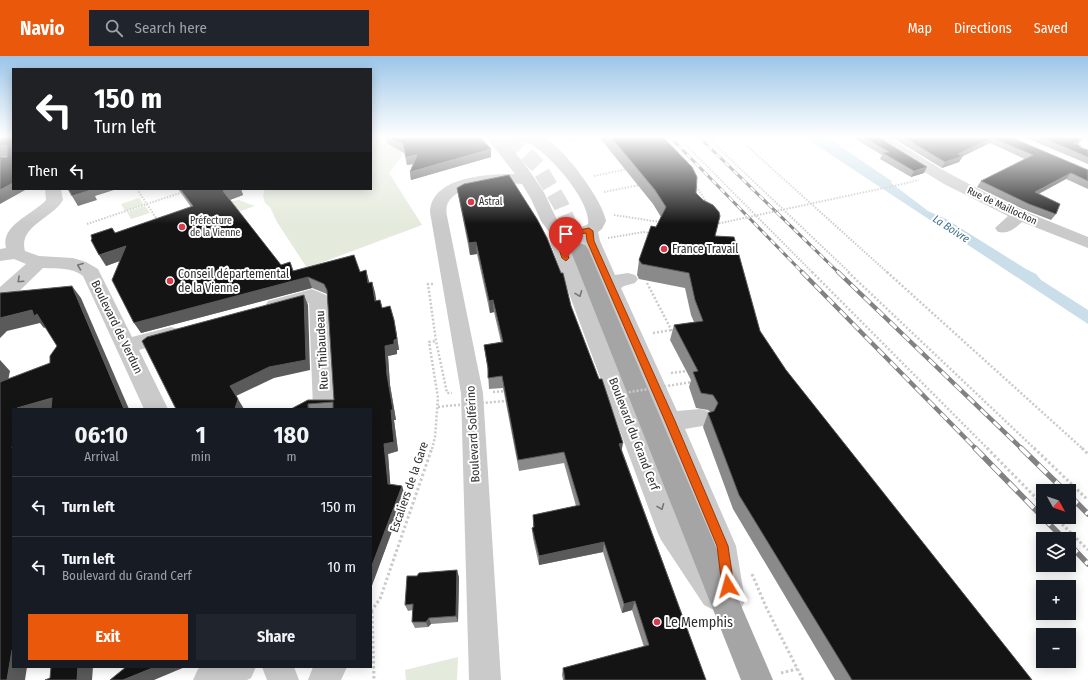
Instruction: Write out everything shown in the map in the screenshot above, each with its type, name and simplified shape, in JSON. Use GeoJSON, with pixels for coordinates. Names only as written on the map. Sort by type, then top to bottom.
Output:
{"type":"FeatureCollection","features":[{"type":"Feature","properties":{"kind":"main road","name":"Boulevard du Grand Cerf"},"geometry":{"type":"LineString","coordinates":[[590,240],[734,625],[757,680]]}},
{"type":"Feature","properties":{"kind":"street","name":"Boulevard Solférino"},"geometry":{"type":"LineString","coordinates":[[485,680],[472,393],[438,216],[438,208],[440,201],[444,196],[454,189],[468,183],[493,166]]}},
{"type":"Feature","properties":{"kind":"street","name":"Boulevard du Grand Cerf"},"geometry":{"type":"LineString","coordinates":[[516,166],[539,198],[550,224],[557,231],[560,245],[671,530],[734,625]]}},
{"type":"Feature","properties":{"kind":"street"},"geometry":{"type":"LineString","coordinates":[[557,231],[590,240],[597,224],[597,217],[585,193],[564,166]]}},
{"type":"Feature","properties":{"kind":"street","name":"Rue de Maillochon"},"geometry":{"type":"LineString","coordinates":[[927,166],[955,183],[1021,215],[1088,242]]}},
{"type":"Feature","properties":{"kind":"street","name":"Boulevard Solférino"},"geometry":{"type":"LineString","coordinates":[[468,183],[507,178],[526,179]]}},
{"type":"Feature","properties":{"kind":"street"},"geometry":{"type":"LineString","coordinates":[[8,250],[19,232],[29,221],[55,201],[53,190]]}},
{"type":"Feature","properties":{"kind":"street"},"geometry":{"type":"LineString","coordinates":[[1004,228],[1021,215]]}},
{"type":"Feature","properties":{"kind":"street","name":"Boulevard du Grand Cerf"},"geometry":{"type":"LineString","coordinates":[[590,240],[619,282],[670,421],[722,546],[734,625]]}},
{"type":"Feature","properties":{"kind":"street","name":"Boulevard de Verdun"},"geometry":{"type":"LineString","coordinates":[[8,250],[26,259],[39,262],[75,264],[85,268],[91,273],[156,408]]}},
{"type":"Feature","properties":{"kind":"street"},"geometry":{"type":"LineString","coordinates":[[0,298],[39,262]]}},
{"type":"Feature","properties":{"kind":"street","name":"Rue Thibaudeau"},"geometry":{"type":"LineString","coordinates":[[267,306],[312,296],[319,300],[325,408]]}},
{"type":"Feature","properties":{"kind":"street"},"geometry":{"type":"LineString","coordinates":[[125,346],[186,330]]}},
{"type":"Feature","properties":{"kind":"street"},"geometry":{"type":"LineString","coordinates":[[670,421],[700,418]]}},
{"type":"Feature","properties":{"kind":"street"},"geometry":{"type":"LineString","coordinates":[[209,680],[238,668]]}},
{"type":"Feature","properties":{"kind":"street"},"geometry":{"type":"LineString","coordinates":[[278,668],[283,680]]}},
{"type":"Feature","properties":{"kind":"street"},"geometry":{"type":"LineString","coordinates":[[324,680],[330,668]]}},
{"type":"Feature","properties":{"kind":"path"},"geometry":{"type":"LineString","coordinates":[[707,166],[1036,498]]}},
{"type":"Feature","properties":{"kind":"path"},"geometry":{"type":"LineString","coordinates":[[736,166],[797,223]]}},
{"type":"Feature","properties":{"kind":"path"},"geometry":{"type":"LineString","coordinates":[[770,166],[825,216]]}},
{"type":"Feature","properties":{"kind":"path"},"geometry":{"type":"LineString","coordinates":[[593,176],[632,168]]}},
{"type":"Feature","properties":{"kind":"path"},"geometry":{"type":"LineString","coordinates":[[714,224],[919,180]]}},
{"type":"Feature","properties":{"kind":"path"},"geometry":{"type":"LineString","coordinates":[[692,181],[704,197],[707,204]]}},
{"type":"Feature","properties":{"kind":"path"},"geometry":{"type":"LineString","coordinates":[[597,193],[644,183]]}},
{"type":"Feature","properties":{"kind":"path"},"geometry":{"type":"LineString","coordinates":[[138,190],[159,222]]}},
{"type":"Feature","properties":{"kind":"path"},"geometry":{"type":"LineString","coordinates":[[87,224],[184,192]]}},
{"type":"Feature","properties":{"kind":"path"},"geometry":{"type":"LineString","coordinates":[[804,197],[1088,454]]}},
{"type":"Feature","properties":{"kind":"path"},"geometry":{"type":"LineString","coordinates":[[775,203],[1088,500]]}},
{"type":"Feature","properties":{"kind":"path"},"geometry":{"type":"LineString","coordinates":[[748,208],[770,229],[768,229]]}},
{"type":"Feature","properties":{"kind":"path"},"geometry":{"type":"LineString","coordinates":[[609,215],[664,222]]}},
{"type":"Feature","properties":{"kind":"path"},"geometry":{"type":"LineString","coordinates":[[643,232],[652,238]]}},
{"type":"Feature","properties":{"kind":"path"},"geometry":{"type":"LineString","coordinates":[[590,240],[643,232],[655,233]]}},
{"type":"Feature","properties":{"kind":"path"},"geometry":{"type":"LineString","coordinates":[[619,282],[648,283],[671,330],[674,340]]}},
{"type":"Feature","properties":{"kind":"path"},"geometry":{"type":"LineString","coordinates":[[653,333],[678,329]]}},
{"type":"Feature","properties":{"kind":"path"},"geometry":{"type":"LineString","coordinates":[[673,335],[678,339]]}},
{"type":"Feature","properties":{"kind":"path","name":"Escaliers de la Gare"},"geometry":{"type":"LineString","coordinates":[[372,610],[380,599],[434,445],[438,398],[429,342],[436,341],[447,393]]}},
{"type":"Feature","properties":{"kind":"path"},"geometry":{"type":"LineString","coordinates":[[671,373],[686,371]]}},
{"type":"Feature","properties":{"kind":"path"},"geometry":{"type":"LineString","coordinates":[[602,396],[692,382]]}},
{"type":"Feature","properties":{"kind":"path"},"geometry":{"type":"LineString","coordinates":[[492,392],[508,391]]}},
{"type":"Feature","properties":{"kind":"path"},"geometry":{"type":"LineString","coordinates":[[438,408],[506,401]]}},
{"type":"Feature","properties":{"kind":"path"},"geometry":{"type":"LineString","coordinates":[[1062,524],[1088,550]]}},
{"type":"Feature","properties":{"kind":"path"},"geometry":{"type":"LineString","coordinates":[[372,634],[374,680]]}},
{"type":"Feature","properties":{"kind":"shaded area"},"geometry":{"type":"Polygon","coordinates":[[[372,166],[394,166],[389,173],[422,225],[307,268],[277,222],[270,207],[265,203],[263,196],[265,190],[372,190],[372,166]]]}},
{"type":"Feature","properties":{"kind":"shaded area"},"geometry":{"type":"Polygon","coordinates":[[[139,198],[144,205],[125,211],[121,204],[139,198]]]}},
{"type":"Feature","properties":{"kind":"shaded area"},"geometry":{"type":"Polygon","coordinates":[[[239,200],[255,206],[235,213],[228,205],[231,201],[239,200]]]}},
{"type":"Feature","properties":{"kind":"shaded area"},"geometry":{"type":"Polygon","coordinates":[[[145,206],[150,213],[131,219],[127,212],[145,206]]]}},
{"type":"Feature","properties":{"kind":"shaded area"},"geometry":{"type":"Polygon","coordinates":[[[458,657],[457,680],[406,680],[405,670],[458,657]]]}},
{"type":"Feature","properties":{"kind":"water","name":"La Boivre"},"geometry":{"type":"Polygon","coordinates":[[[848,166],[870,166],[893,182],[890,182],[928,211],[946,219],[1036,274],[1041,280],[1088,310],[1088,324],[848,166]]]}},
{"type":"Feature","properties":{"kind":"building"},"geometry":{"type":"Polygon","coordinates":[[[0,166],[12,166],[12,184],[0,190],[0,166]]]}},
{"type":"Feature","properties":{"kind":"building"},"geometry":{"type":"Polygon","coordinates":[[[412,166],[431,166],[410,172],[412,166]]]}},
{"type":"Feature","properties":{"kind":"building"},"geometry":{"type":"Polygon","coordinates":[[[635,166],[692,167],[697,177],[696,193],[703,200],[713,205],[719,212],[720,216],[715,236],[734,237],[760,331],[786,370],[1032,680],[852,680],[739,495],[708,413],[714,411],[718,403],[713,395],[701,393],[693,372],[698,371],[674,325],[703,321],[695,300],[689,273],[642,264],[639,260],[651,226],[656,227],[666,207],[655,190],[635,166]]]}},
{"type":"Feature","properties":{"kind":"building"},"geometry":{"type":"Polygon","coordinates":[[[906,166],[927,167],[914,171],[906,166]]]}},
{"type":"Feature","properties":{"kind":"building"},"geometry":{"type":"Polygon","coordinates":[[[1011,166],[1079,166],[1088,170],[1088,181],[1071,173],[1035,192],[1060,204],[1056,214],[1029,204],[981,181],[1011,166]]]}},
{"type":"Feature","properties":{"kind":"building"},"geometry":{"type":"Polygon","coordinates":[[[509,175],[537,219],[547,238],[561,273],[563,273],[571,306],[599,379],[602,379],[623,443],[619,444],[706,680],[565,680],[563,668],[649,645],[635,601],[624,604],[604,542],[539,556],[532,528],[534,527],[533,515],[580,505],[564,452],[518,460],[502,376],[488,378],[488,368],[484,345],[503,342],[493,300],[489,301],[476,242],[469,243],[457,188],[464,184],[509,175]]]}},
{"type":"Feature","properties":{"kind":"building"},"geometry":{"type":"Polygon","coordinates":[[[69,190],[91,190],[72,196],[69,190]]]}},
{"type":"Feature","properties":{"kind":"building"},"geometry":{"type":"Polygon","coordinates":[[[181,190],[226,190],[223,191],[281,265],[290,262],[293,271],[354,255],[360,272],[366,270],[368,283],[372,282],[375,301],[380,300],[382,308],[390,306],[397,339],[394,340],[394,344],[385,346],[387,375],[393,410],[391,410],[394,442],[384,444],[388,484],[402,486],[372,565],[372,408],[333,408],[333,402],[308,404],[308,408],[293,408],[308,400],[334,400],[327,290],[324,284],[308,277],[134,323],[112,280],[126,246],[99,255],[91,240],[91,235],[112,228],[115,233],[193,206],[181,190]]]}},
{"type":"Feature","properties":{"kind":"building"},"geometry":{"type":"Polygon","coordinates":[[[72,286],[124,408],[51,408],[52,398],[17,408],[12,408],[12,650],[7,680],[0,680],[0,382],[50,363],[50,356],[57,346],[37,314],[34,316],[32,310],[0,318],[0,293],[72,286]]]}},
{"type":"Feature","properties":{"kind":"building"},"geometry":{"type":"Polygon","coordinates":[[[304,295],[306,360],[269,367],[230,386],[238,399],[235,408],[176,408],[142,341],[147,337],[304,295]]]}},
{"type":"Feature","properties":{"kind":"building"},"geometry":{"type":"Polygon","coordinates":[[[457,570],[456,616],[429,618],[426,622],[412,622],[413,604],[405,605],[407,576],[417,576],[419,573],[457,570]]]}},
{"type":"Feature","properties":{"kind":"building"},"geometry":{"type":"Polygon","coordinates":[[[51,668],[78,668],[77,680],[45,680],[50,678],[51,668]]]}},
{"type":"Feature","properties":{"kind":"building"},"geometry":{"type":"Polygon","coordinates":[[[125,668],[153,668],[123,680],[110,680],[125,668]]]}},
{"type":"Feature","properties":{"kind":"tunnel"},"geometry":{"type":"LineString","coordinates":[[538,166],[561,205],[579,249]]}},
{"type":"Feature","properties":{"kind":"railway"},"geometry":{"type":"LineString","coordinates":[[698,166],[803,273]]}},
{"type":"Feature","properties":{"kind":"railway"},"geometry":{"type":"LineString","coordinates":[[729,166],[839,273]]}},
{"type":"Feature","properties":{"kind":"railway"},"geometry":{"type":"LineString","coordinates":[[802,272],[976,449]]}},
{"type":"Feature","properties":{"kind":"railway"},"geometry":{"type":"LineString","coordinates":[[838,272],[1022,449]]}},
{"type":"Feature","properties":{"kind":"railway"},"geometry":{"type":"LineString","coordinates":[[975,448],[1057,532]]}},
{"type":"Feature","properties":{"kind":"railway"},"geometry":{"type":"LineString","coordinates":[[1021,448],[1058,484]]}},
{"type":"Feature","properties":{"kind":"railway"},"geometry":{"type":"LineString","coordinates":[[1076,502],[1088,514]]}},
{"type":"Feature","properties":{"kind":"railway"},"geometry":{"type":"LineString","coordinates":[[1076,551],[1088,564]]}},
{"type":"Feature","properties":{"kind":"place","name":"Astral"},"geometry":{"type":"Point","coordinates":[471,202]}},
{"type":"Feature","properties":{"kind":"place","name":"Préfecture de la Vienne"},"geometry":{"type":"Point","coordinates":[182,227]}},
{"type":"Feature","properties":{"kind":"place","name":"France Travail"},"geometry":{"type":"Point","coordinates":[664,249]}},
{"type":"Feature","properties":{"kind":"place","name":"Conseil départemental de la Vienne"},"geometry":{"type":"Point","coordinates":[170,281]}},
{"type":"Feature","properties":{"kind":"place","name":"Le Memphis"},"geometry":{"type":"Point","coordinates":[657,622]}},
{"type":"Feature","properties":{"kind":"route"},"geometry":{"type":"LineString","coordinates":[[566,258],[559,242],[557,231],[570,234],[589,231],[591,241],[670,421],[722,546],[728,586]]}}]}
